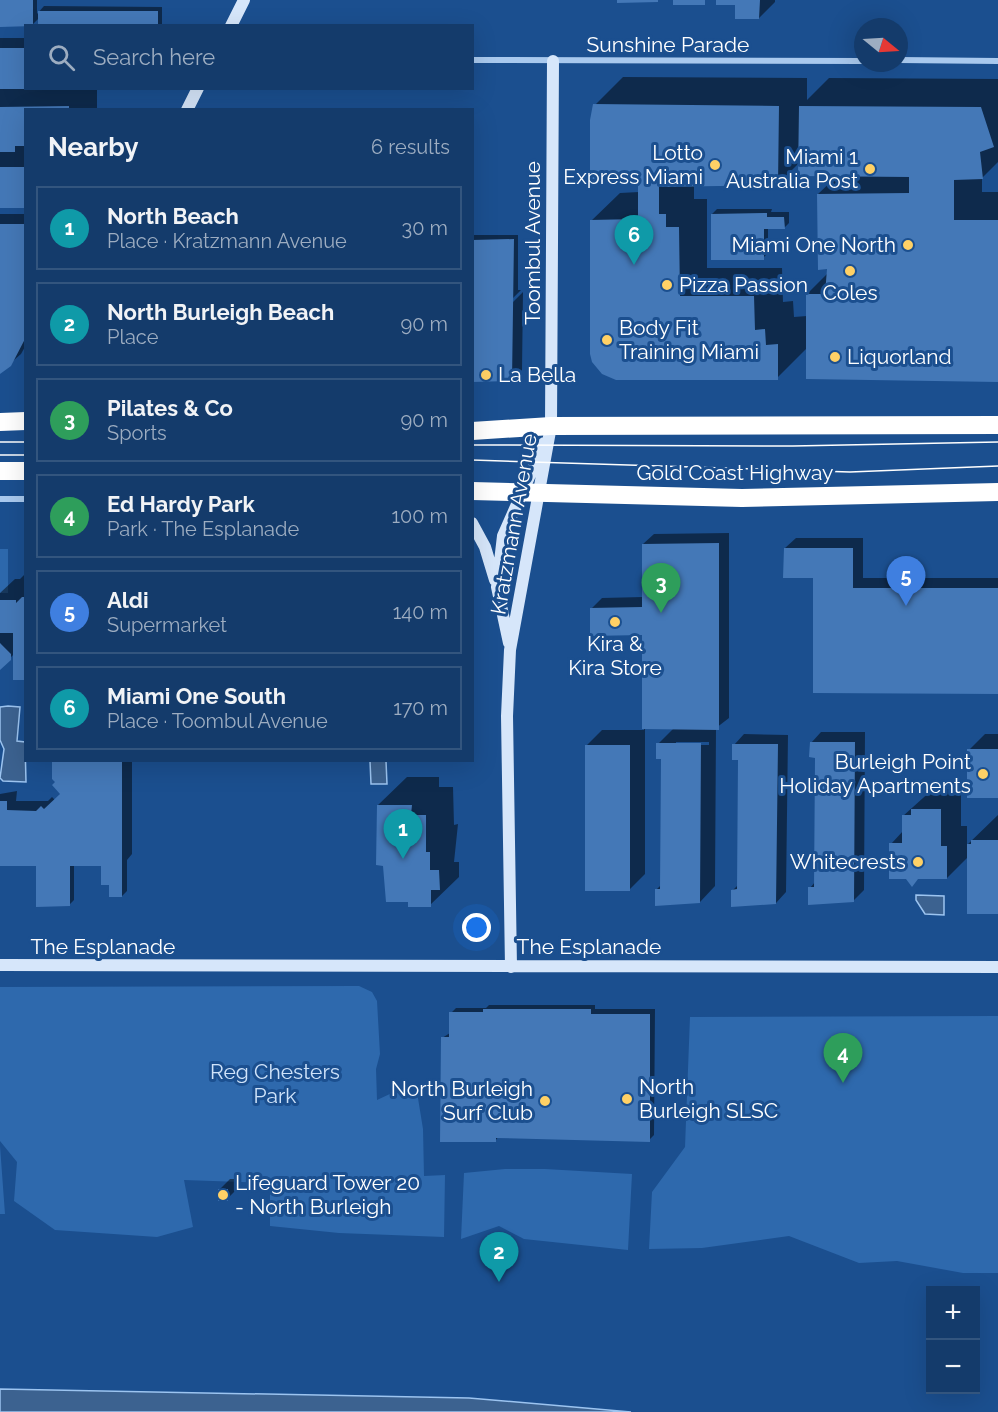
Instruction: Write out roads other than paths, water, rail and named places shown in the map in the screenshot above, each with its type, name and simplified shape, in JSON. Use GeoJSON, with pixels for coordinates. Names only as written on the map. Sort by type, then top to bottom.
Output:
{"type":"FeatureCollection","features":[{"type":"Feature","properties":{"kind":"highway"},"geometry":{"type":"LineString","coordinates":[[0,422],[24,422]]}},
{"type":"Feature","properties":{"kind":"highway"},"geometry":{"type":"LineString","coordinates":[[474,431],[551,426],[998,425]]}},
{"type":"Feature","properties":{"kind":"highway"},"geometry":{"type":"LineString","coordinates":[[0,471],[24,471]]}},
{"type":"Feature","properties":{"kind":"highway","name":"Gold Coast Highway"},"geometry":{"type":"LineString","coordinates":[[474,491],[807,498],[998,492]]}},
{"type":"Feature","properties":{"kind":"street"},"geometry":{"type":"LineString","coordinates":[[232,24],[244,0]]}},
{"type":"Feature","properties":{"kind":"street","name":"Sunshine Parade"},"geometry":{"type":"LineString","coordinates":[[474,60],[854,61]]}},
{"type":"Feature","properties":{"kind":"street"},"geometry":{"type":"LineString","coordinates":[[908,60],[998,61]]}},
{"type":"Feature","properties":{"kind":"street","name":"Toombul Avenue"},"geometry":{"type":"LineString","coordinates":[[551,426],[553,61]]}},
{"type":"Feature","properties":{"kind":"street"},"geometry":{"type":"LineString","coordinates":[[188,108],[197,90]]}},
{"type":"Feature","properties":{"kind":"street","name":"Kratzmann Avenue"},"geometry":{"type":"LineString","coordinates":[[511,967],[507,738],[510,650],[530,494],[551,426]]}},
{"type":"Feature","properties":{"kind":"street","name":"Kratzmann Avenue"},"geometry":{"type":"LineString","coordinates":[[510,650],[497,587],[503,536],[530,494],[551,426]]}},
{"type":"Feature","properties":{"kind":"street"},"geometry":{"type":"LineString","coordinates":[[0,499],[24,499]]}},
{"type":"Feature","properties":{"kind":"street"},"geometry":{"type":"LineString","coordinates":[[474,527],[485,547],[497,587]]}},
{"type":"Feature","properties":{"kind":"street","name":"The Esplanade"},"geometry":{"type":"LineString","coordinates":[[0,966],[998,967]]}},
{"type":"Feature","properties":{"kind":"tram line"},"geometry":{"type":"LineString","coordinates":[[0,442],[24,442]]}},
{"type":"Feature","properties":{"kind":"tram line"},"geometry":{"type":"LineString","coordinates":[[474,445],[793,446],[998,442]]}},
{"type":"Feature","properties":{"kind":"tram line"},"geometry":{"type":"LineString","coordinates":[[0,455],[24,455]]}},
{"type":"Feature","properties":{"kind":"tram line"},"geometry":{"type":"LineString","coordinates":[[474,460],[850,472],[998,466]]}},
{"type":"Feature","properties":{"kind":"place","name":"Lotto Express Miami"},"geometry":{"type":"Point","coordinates":[715,165]}},
{"type":"Feature","properties":{"kind":"place","name":"Miami 1 Australia Post"},"geometry":{"type":"Point","coordinates":[870,169]}},
{"type":"Feature","properties":{"kind":"place","name":"Miami One North"},"geometry":{"type":"Point","coordinates":[908,245]}},
{"type":"Feature","properties":{"kind":"place","name":"Miami One South"},"geometry":{"type":"Point","coordinates":[634,265]}},
{"type":"Feature","properties":{"kind":"place","name":"Coles"},"geometry":{"type":"Point","coordinates":[850,271]}},
{"type":"Feature","properties":{"kind":"place","name":"Pizza Passion"},"geometry":{"type":"Point","coordinates":[667,285]}},
{"type":"Feature","properties":{"kind":"place","name":"Body Fit Training Miami"},"geometry":{"type":"Point","coordinates":[607,340]}},
{"type":"Feature","properties":{"kind":"place","name":"Liquorland"},"geometry":{"type":"Point","coordinates":[835,357]}},
{"type":"Feature","properties":{"kind":"place","name":"La Bella"},"geometry":{"type":"Point","coordinates":[486,375]}},
{"type":"Feature","properties":{"kind":"place","name":"Aldi"},"geometry":{"type":"Point","coordinates":[906,606]}},
{"type":"Feature","properties":{"kind":"place","name":"Pilates & Co"},"geometry":{"type":"Point","coordinates":[661,613]}},
{"type":"Feature","properties":{"kind":"place","name":"Kira & Kira Store"},"geometry":{"type":"Point","coordinates":[615,622]}},
{"type":"Feature","properties":{"kind":"place","name":"Burleigh Point Holiday Apartments"},"geometry":{"type":"Point","coordinates":[983,774]}},
{"type":"Feature","properties":{"kind":"place","name":"North Beach"},"geometry":{"type":"Point","coordinates":[403,859]}},
{"type":"Feature","properties":{"kind":"place","name":"Whitecrests"},"geometry":{"type":"Point","coordinates":[918,862]}},
{"type":"Feature","properties":{"kind":"place","name":"Ed Hardy Park"},"geometry":{"type":"Point","coordinates":[843,1083]}},
{"type":"Feature","properties":{"kind":"place","name":"North Burleigh SLSC"},"geometry":{"type":"Point","coordinates":[627,1099]}},
{"type":"Feature","properties":{"kind":"place","name":"North Burleigh Surf Club"},"geometry":{"type":"Point","coordinates":[545,1101]}},
{"type":"Feature","properties":{"kind":"place","name":"Lifeguard Tower 20 - North Burleigh"},"geometry":{"type":"Point","coordinates":[223,1195]}},
{"type":"Feature","properties":{"kind":"place","name":"North Burleigh Beach"},"geometry":{"type":"Point","coordinates":[499,1282]}},
{"type":"Feature","properties":{"kind":"park label","name":"Reg Chesters Park"},"geometry":{"type":"Point","coordinates":[275,1084]}}]}
